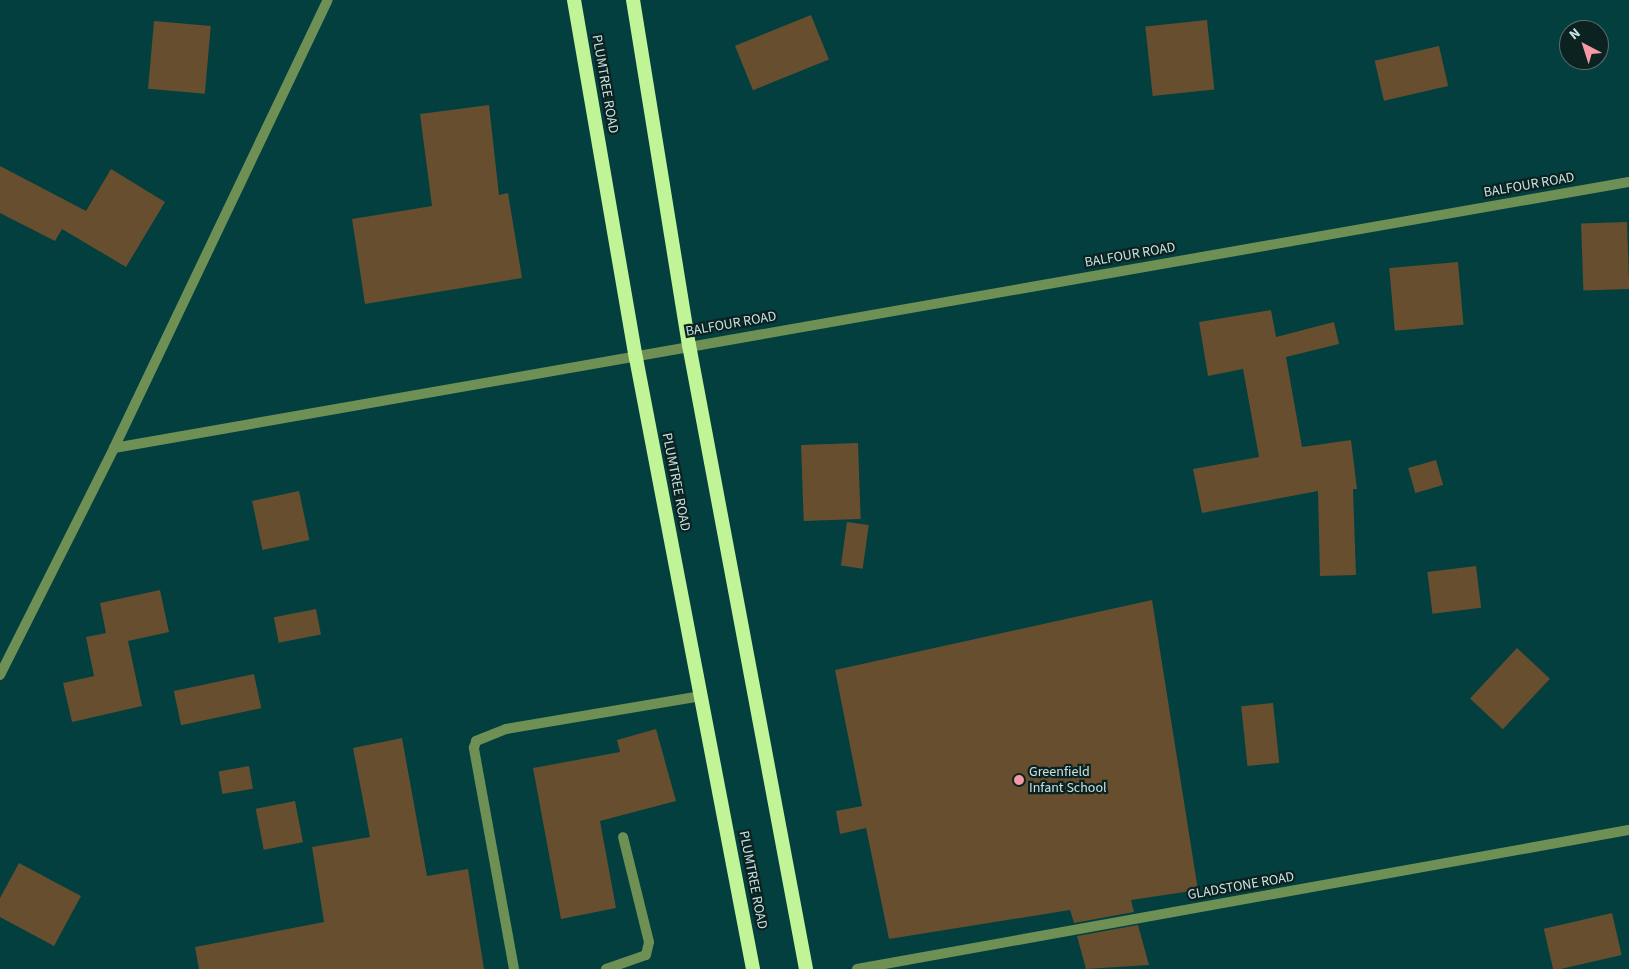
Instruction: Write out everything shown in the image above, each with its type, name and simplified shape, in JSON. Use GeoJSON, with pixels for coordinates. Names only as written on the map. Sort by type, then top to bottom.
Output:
{"type":"FeatureCollection","features":[{"type":"Feature","properties":{"kind":"highway","name":"PLUMTREE ROAD"},"geometry":{"type":"LineString","coordinates":[[574,0],[636,358],[753,969]]}},
{"type":"Feature","properties":{"kind":"highway"},"geometry":{"type":"LineString","coordinates":[[633,0],[689,345],[806,969]]}},
{"type":"Feature","properties":{"kind":"street"},"geometry":{"type":"LineString","coordinates":[[0,675],[114,448],[328,0]]}},
{"type":"Feature","properties":{"kind":"street","name":"BALFOUR ROAD"},"geometry":{"type":"LineString","coordinates":[[114,448],[636,358],[689,345],[1629,182]]}},
{"type":"Feature","properties":{"kind":"street"},"geometry":{"type":"LineString","coordinates":[[514,969],[474,748],[476,740],[506,729],[701,696]]}},
{"type":"Feature","properties":{"kind":"street","name":"GLADSTONE ROAD"},"geometry":{"type":"LineString","coordinates":[[857,969],[1629,830]]}},
{"type":"Feature","properties":{"kind":"street"},"geometry":{"type":"LineString","coordinates":[[606,969],[646,955],[649,942],[623,837]]}},
{"type":"Feature","properties":{"kind":"building"},"geometry":{"type":"Polygon","coordinates":[[[811,15],[829,60],[753,90],[735,46],[811,15]]]}},
{"type":"Feature","properties":{"kind":"building"},"geometry":{"type":"Polygon","coordinates":[[[1207,20],[1214,90],[1153,96],[1145,26],[1207,20]]]}},
{"type":"Feature","properties":{"kind":"building"},"geometry":{"type":"Polygon","coordinates":[[[154,21],[211,26],[205,94],[148,89],[154,21]]]}},
{"type":"Feature","properties":{"kind":"building"},"geometry":{"type":"Polygon","coordinates":[[[1439,46],[1448,86],[1384,101],[1375,61],[1439,46]]]}},
{"type":"Feature","properties":{"kind":"building"},"geometry":{"type":"Polygon","coordinates":[[[489,105],[499,195],[508,193],[522,278],[365,304],[352,219],[432,206],[420,114],[489,105]]]}},
{"type":"Feature","properties":{"kind":"building"},"geometry":{"type":"Polygon","coordinates":[[[0,166],[86,211],[111,169],[165,202],[126,267],[62,229],[55,241],[0,213],[0,166]]]}},
{"type":"Feature","properties":{"kind":"building"},"geometry":{"type":"Polygon","coordinates":[[[1627,222],[1629,289],[1583,291],[1581,224],[1627,222]]]}},
{"type":"Feature","properties":{"kind":"building"},"geometry":{"type":"Polygon","coordinates":[[[1458,262],[1463,325],[1395,331],[1389,268],[1458,262]]]}},
{"type":"Feature","properties":{"kind":"building"},"geometry":{"type":"Polygon","coordinates":[[[1271,310],[1276,337],[1334,322],[1339,344],[1286,357],[1302,447],[1351,440],[1357,489],[1353,489],[1356,575],[1320,576],[1318,491],[1202,513],[1193,469],[1259,457],[1243,369],[1208,376],[1199,322],[1271,310]]]}},
{"type":"Feature","properties":{"kind":"building"},"geometry":{"type":"Polygon","coordinates":[[[858,443],[861,519],[804,521],[801,445],[858,443]]]}},
{"type":"Feature","properties":{"kind":"building"},"geometry":{"type":"Polygon","coordinates":[[[1436,460],[1443,485],[1415,493],[1408,468],[1436,460]]]}},
{"type":"Feature","properties":{"kind":"building"},"geometry":{"type":"Polygon","coordinates":[[[299,491],[309,540],[262,550],[252,501],[299,491]]]}},
{"type":"Feature","properties":{"kind":"building"},"geometry":{"type":"Polygon","coordinates":[[[847,522],[869,525],[863,569],[841,566],[847,522]]]}},
{"type":"Feature","properties":{"kind":"building"},"geometry":{"type":"Polygon","coordinates":[[[1476,566],[1481,608],[1432,614],[1427,572],[1476,566]]]}},
{"type":"Feature","properties":{"kind":"building"},"geometry":{"type":"Polygon","coordinates":[[[160,590],[169,632],[128,641],[142,706],[72,722],[63,683],[94,676],[86,637],[106,633],[100,603],[160,590]]]}},
{"type":"Feature","properties":{"kind":"building","name":"Greenfield Infant School"},"geometry":{"type":"Polygon","coordinates":[[[1152,600],[1198,890],[1131,900],[1134,912],[1074,923],[1070,910],[889,939],[866,828],[840,834],[836,811],[862,806],[835,670],[1152,600]]]}},
{"type":"Feature","properties":{"kind":"building"},"geometry":{"type":"Polygon","coordinates":[[[316,609],[321,635],[279,643],[274,617],[316,609]]]}},
{"type":"Feature","properties":{"kind":"building"},"geometry":{"type":"Polygon","coordinates":[[[1517,648],[1550,679],[1503,729],[1470,698],[1517,648]]]}},
{"type":"Feature","properties":{"kind":"building"},"geometry":{"type":"Polygon","coordinates":[[[254,674],[261,708],[181,725],[174,691],[254,674]]]}},
{"type":"Feature","properties":{"kind":"building"},"geometry":{"type":"Polygon","coordinates":[[[1273,703],[1279,763],[1247,766],[1241,706],[1273,703]]]}},
{"type":"Feature","properties":{"kind":"building"},"geometry":{"type":"Polygon","coordinates":[[[656,729],[676,801],[600,821],[616,908],[561,919],[533,768],[620,752],[617,740],[656,729]]]}},
{"type":"Feature","properties":{"kind":"building"},"geometry":{"type":"Polygon","coordinates":[[[402,738],[427,876],[468,869],[484,969],[199,969],[195,947],[324,922],[312,847],[370,837],[353,748],[402,738]]]}},
{"type":"Feature","properties":{"kind":"building"},"geometry":{"type":"Polygon","coordinates":[[[249,766],[253,789],[222,794],[218,771],[249,766]]]}},
{"type":"Feature","properties":{"kind":"building"},"geometry":{"type":"Polygon","coordinates":[[[295,801],[303,842],[264,850],[256,809],[295,801]]]}},
{"type":"Feature","properties":{"kind":"building"},"geometry":{"type":"Polygon","coordinates":[[[19,863],[81,896],[54,946],[0,917],[0,898],[19,863]]]}},
{"type":"Feature","properties":{"kind":"building"},"geometry":{"type":"Polygon","coordinates":[[[1612,913],[1622,955],[1561,969],[1553,969],[1544,929],[1612,913]]]}},
{"type":"Feature","properties":{"kind":"building"},"geometry":{"type":"Polygon","coordinates":[[[1138,925],[1149,965],[1086,969],[1077,936],[1138,925]]]}},
{"type":"Feature","properties":{"kind":"place","name":"Greenfield Infant School"},"geometry":{"type":"Point","coordinates":[1019,780]}}]}
